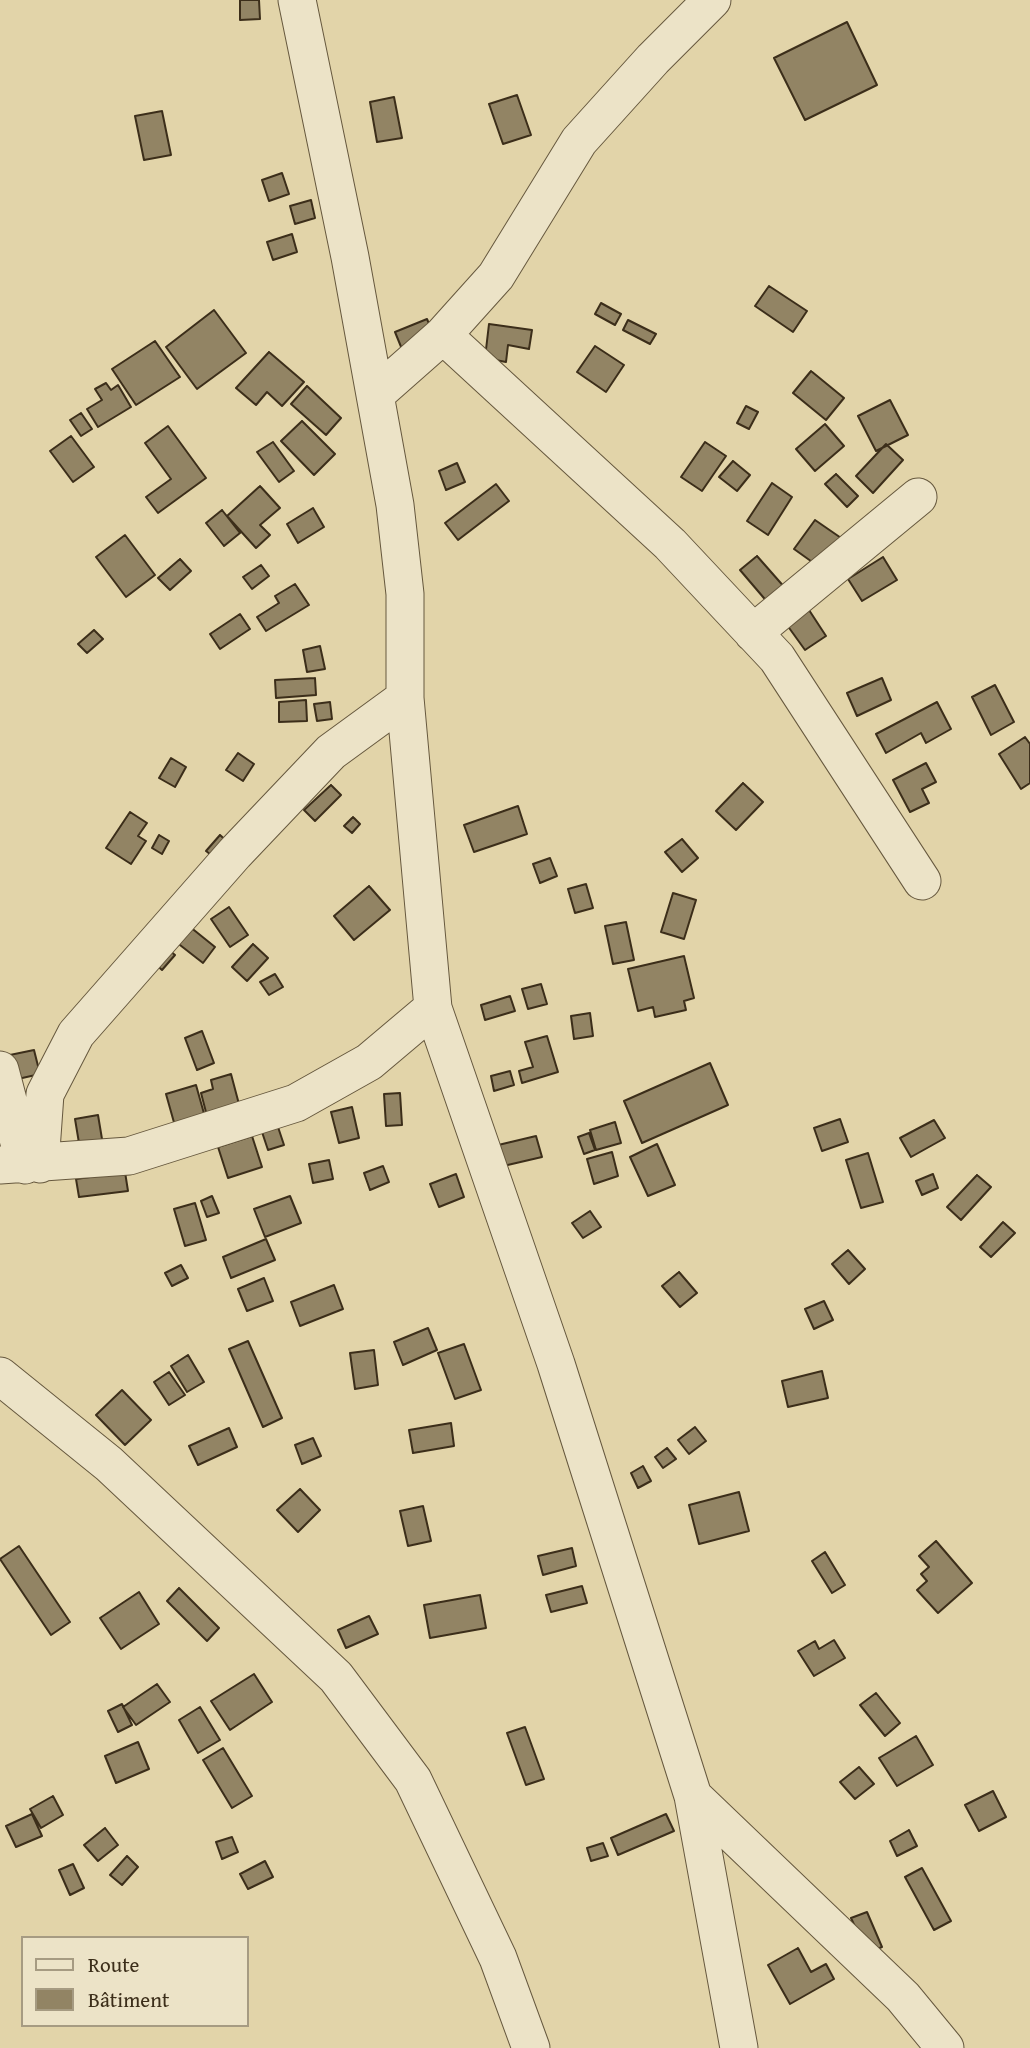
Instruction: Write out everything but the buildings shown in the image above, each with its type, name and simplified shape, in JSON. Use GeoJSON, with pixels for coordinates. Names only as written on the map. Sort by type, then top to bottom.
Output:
{"type":"FeatureCollection","features":[{"type":"Feature","properties":{"kind":"street"},"geometry":{"type":"LineString","coordinates":[[297,0],[395,506],[405,594],[405,698],[433,1008],[564,1391],[693,1796],[739,2048]]}},
{"type":"Feature","properties":{"kind":"street"},"geometry":{"type":"LineString","coordinates":[[375,395],[443,335],[496,276],[579,141],[653,59],[712,0]]}},
{"type":"Feature","properties":{"kind":"street"},"geometry":{"type":"LineString","coordinates":[[443,335],[670,544],[777,658],[922,881]]}},
{"type":"Feature","properties":{"kind":"street"},"geometry":{"type":"LineString","coordinates":[[753,633],[918,497]]}},
{"type":"Feature","properties":{"kind":"street"},"geometry":{"type":"LineString","coordinates":[[22,1165],[45,1094],[76,1034],[235,853],[331,752],[405,698]]}},
{"type":"Feature","properties":{"kind":"street"},"geometry":{"type":"LineString","coordinates":[[22,1165],[129,1156],[296,1102],[369,1062],[433,1008]]}},
{"type":"Feature","properties":{"kind":"street"},"geometry":{"type":"LineString","coordinates":[[0,1070],[22,1165]]}},
{"type":"Feature","properties":{"kind":"street"},"geometry":{"type":"LineString","coordinates":[[0,1376],[109,1464],[336,1677],[413,1780],[498,1958],[531,2048]]}},
{"type":"Feature","properties":{"kind":"street"},"geometry":{"type":"LineString","coordinates":[[693,1796],[903,1997],[945,2048]]}}]}
